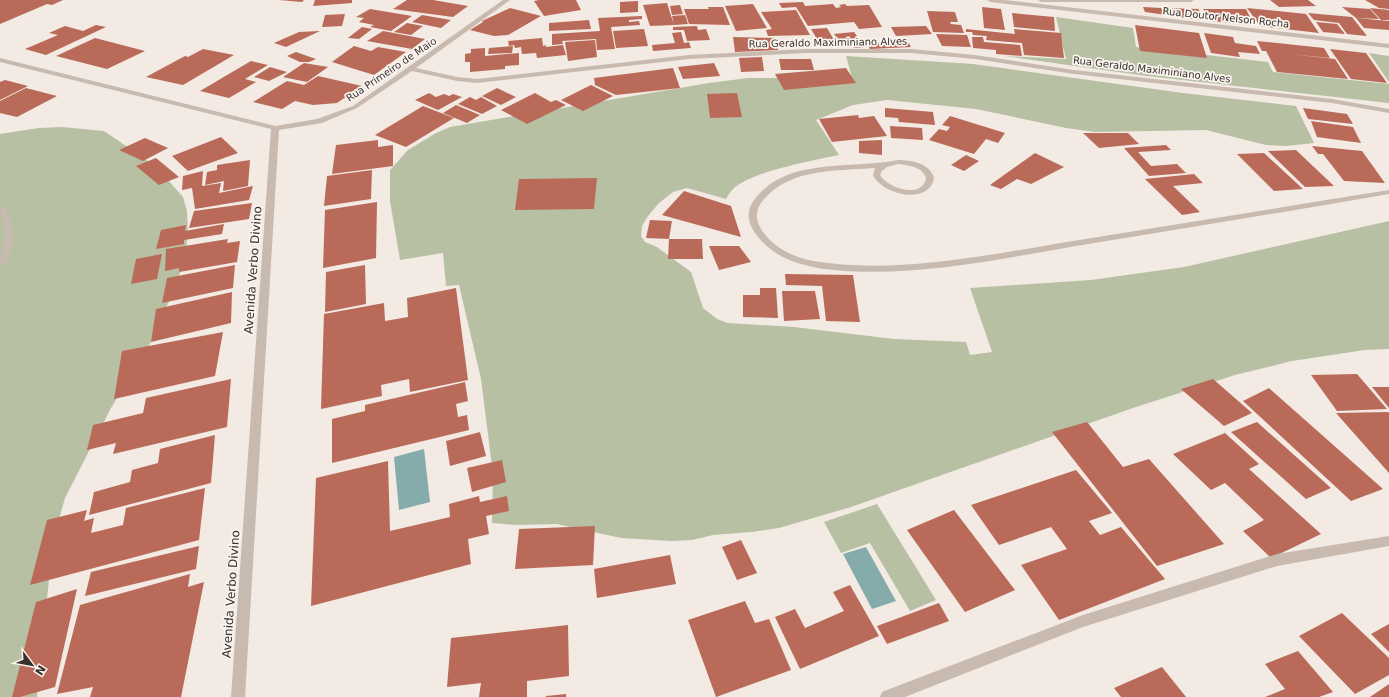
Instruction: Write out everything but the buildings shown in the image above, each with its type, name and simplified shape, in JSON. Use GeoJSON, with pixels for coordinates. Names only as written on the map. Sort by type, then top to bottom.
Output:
{"type":"FeatureCollection","features":[{"type":"Feature","properties":{"kind":"street","name":"Rua Primeiro de Maio"},"geometry":{"type":"LineString","coordinates":[[275,128],[310,123],[341,113],[367,100],[507,0]]}},
{"type":"Feature","properties":{"kind":"street","name":"Rua Doutor Nelson Rocha"},"geometry":{"type":"LineString","coordinates":[[990,0],[1389,46]]}},
{"type":"Feature","properties":{"kind":"street"},"geometry":{"type":"LineString","coordinates":[[993,0],[1191,0]]}},
{"type":"Feature","properties":{"kind":"street","name":"Rua Geraldo Maximiniano Alves"},"geometry":{"type":"LineString","coordinates":[[411,70],[456,79],[477,81],[690,57],[806,51],[911,51],[975,57],[1074,72],[1332,101],[1389,111]]}},
{"type":"Feature","properties":{"kind":"street"},"geometry":{"type":"LineString","coordinates":[[0,60],[275,128]]}},
{"type":"Feature","properties":{"kind":"street","name":"Avenida Verbo Divino"},"geometry":{"type":"LineString","coordinates":[[238,697],[275,128]]}},
{"type":"Feature","properties":{"kind":"street"},"geometry":{"type":"LineString","coordinates":[[882,165],[876,173],[877,178],[887,188],[895,191],[914,192],[922,190],[931,182],[928,172],[915,164],[898,162],[811,172],[773,185],[762,194],[754,205],[752,217],[758,231],[767,243],[780,253],[814,264],[841,267],[876,268],[939,264],[1170,229],[1389,192]]}},
{"type":"Feature","properties":{"kind":"street"},"geometry":{"type":"LineString","coordinates":[[0,208],[10,227],[10,239],[0,263]]}},
{"type":"Feature","properties":{"kind":"street"},"geometry":{"type":"LineString","coordinates":[[887,697],[1090,618],[1277,560],[1389,541]]}},
{"type":"Feature","properties":{"kind":"green space"},"geometry":{"type":"Polygon","coordinates":[[[1056,17],[1133,28],[1136,47],[1268,62],[1273,72],[1389,84],[1389,103],[1147,76],[1004,56],[1066,59],[1056,17]]]}},
{"type":"Feature","properties":{"kind":"green space"},"geometry":{"type":"Polygon","coordinates":[[[1369,53],[1389,56],[1389,82],[1369,53]]]}},
{"type":"Feature","properties":{"kind":"green space"},"geometry":{"type":"Polygon","coordinates":[[[846,56],[973,64],[1183,93],[1296,106],[1314,143],[1286,146],[1266,145],[1206,130],[1095,132],[1066,128],[976,109],[887,100],[853,105],[816,120],[839,155],[759,175],[736,186],[726,199],[687,188],[673,192],[659,203],[648,216],[642,226],[641,236],[645,242],[657,247],[691,272],[703,308],[717,319],[728,323],[794,327],[894,339],[966,342],[970,355],[992,352],[970,288],[1091,280],[1184,267],[1389,221],[1389,349],[1365,350],[1292,361],[1235,375],[1133,408],[851,507],[779,528],[713,535],[692,540],[671,541],[621,538],[557,524],[516,525],[492,523],[493,474],[481,379],[459,285],[446,286],[443,253],[400,260],[390,201],[390,170],[408,150],[436,133],[450,127],[709,83],[748,78],[852,78],[846,56]]]}},
{"type":"Feature","properties":{"kind":"green space"},"geometry":{"type":"Polygon","coordinates":[[[62,127],[104,131],[148,161],[183,197],[187,211],[188,234],[185,255],[177,283],[151,342],[111,408],[65,498],[53,540],[37,697],[0,697],[0,134],[39,128],[62,127]]]}},
{"type":"Feature","properties":{"kind":"green space"},"geometry":{"type":"Polygon","coordinates":[[[877,504],[936,600],[910,611],[870,543],[841,553],[824,522],[877,504]]]}},
{"type":"Feature","properties":{"kind":"water"},"geometry":{"type":"Polygon","coordinates":[[[424,449],[430,502],[399,510],[394,457],[424,449]]]}},
{"type":"Feature","properties":{"kind":"water"},"geometry":{"type":"Polygon","coordinates":[[[866,547],[896,601],[872,609],[843,554],[866,547]]]}}]}
